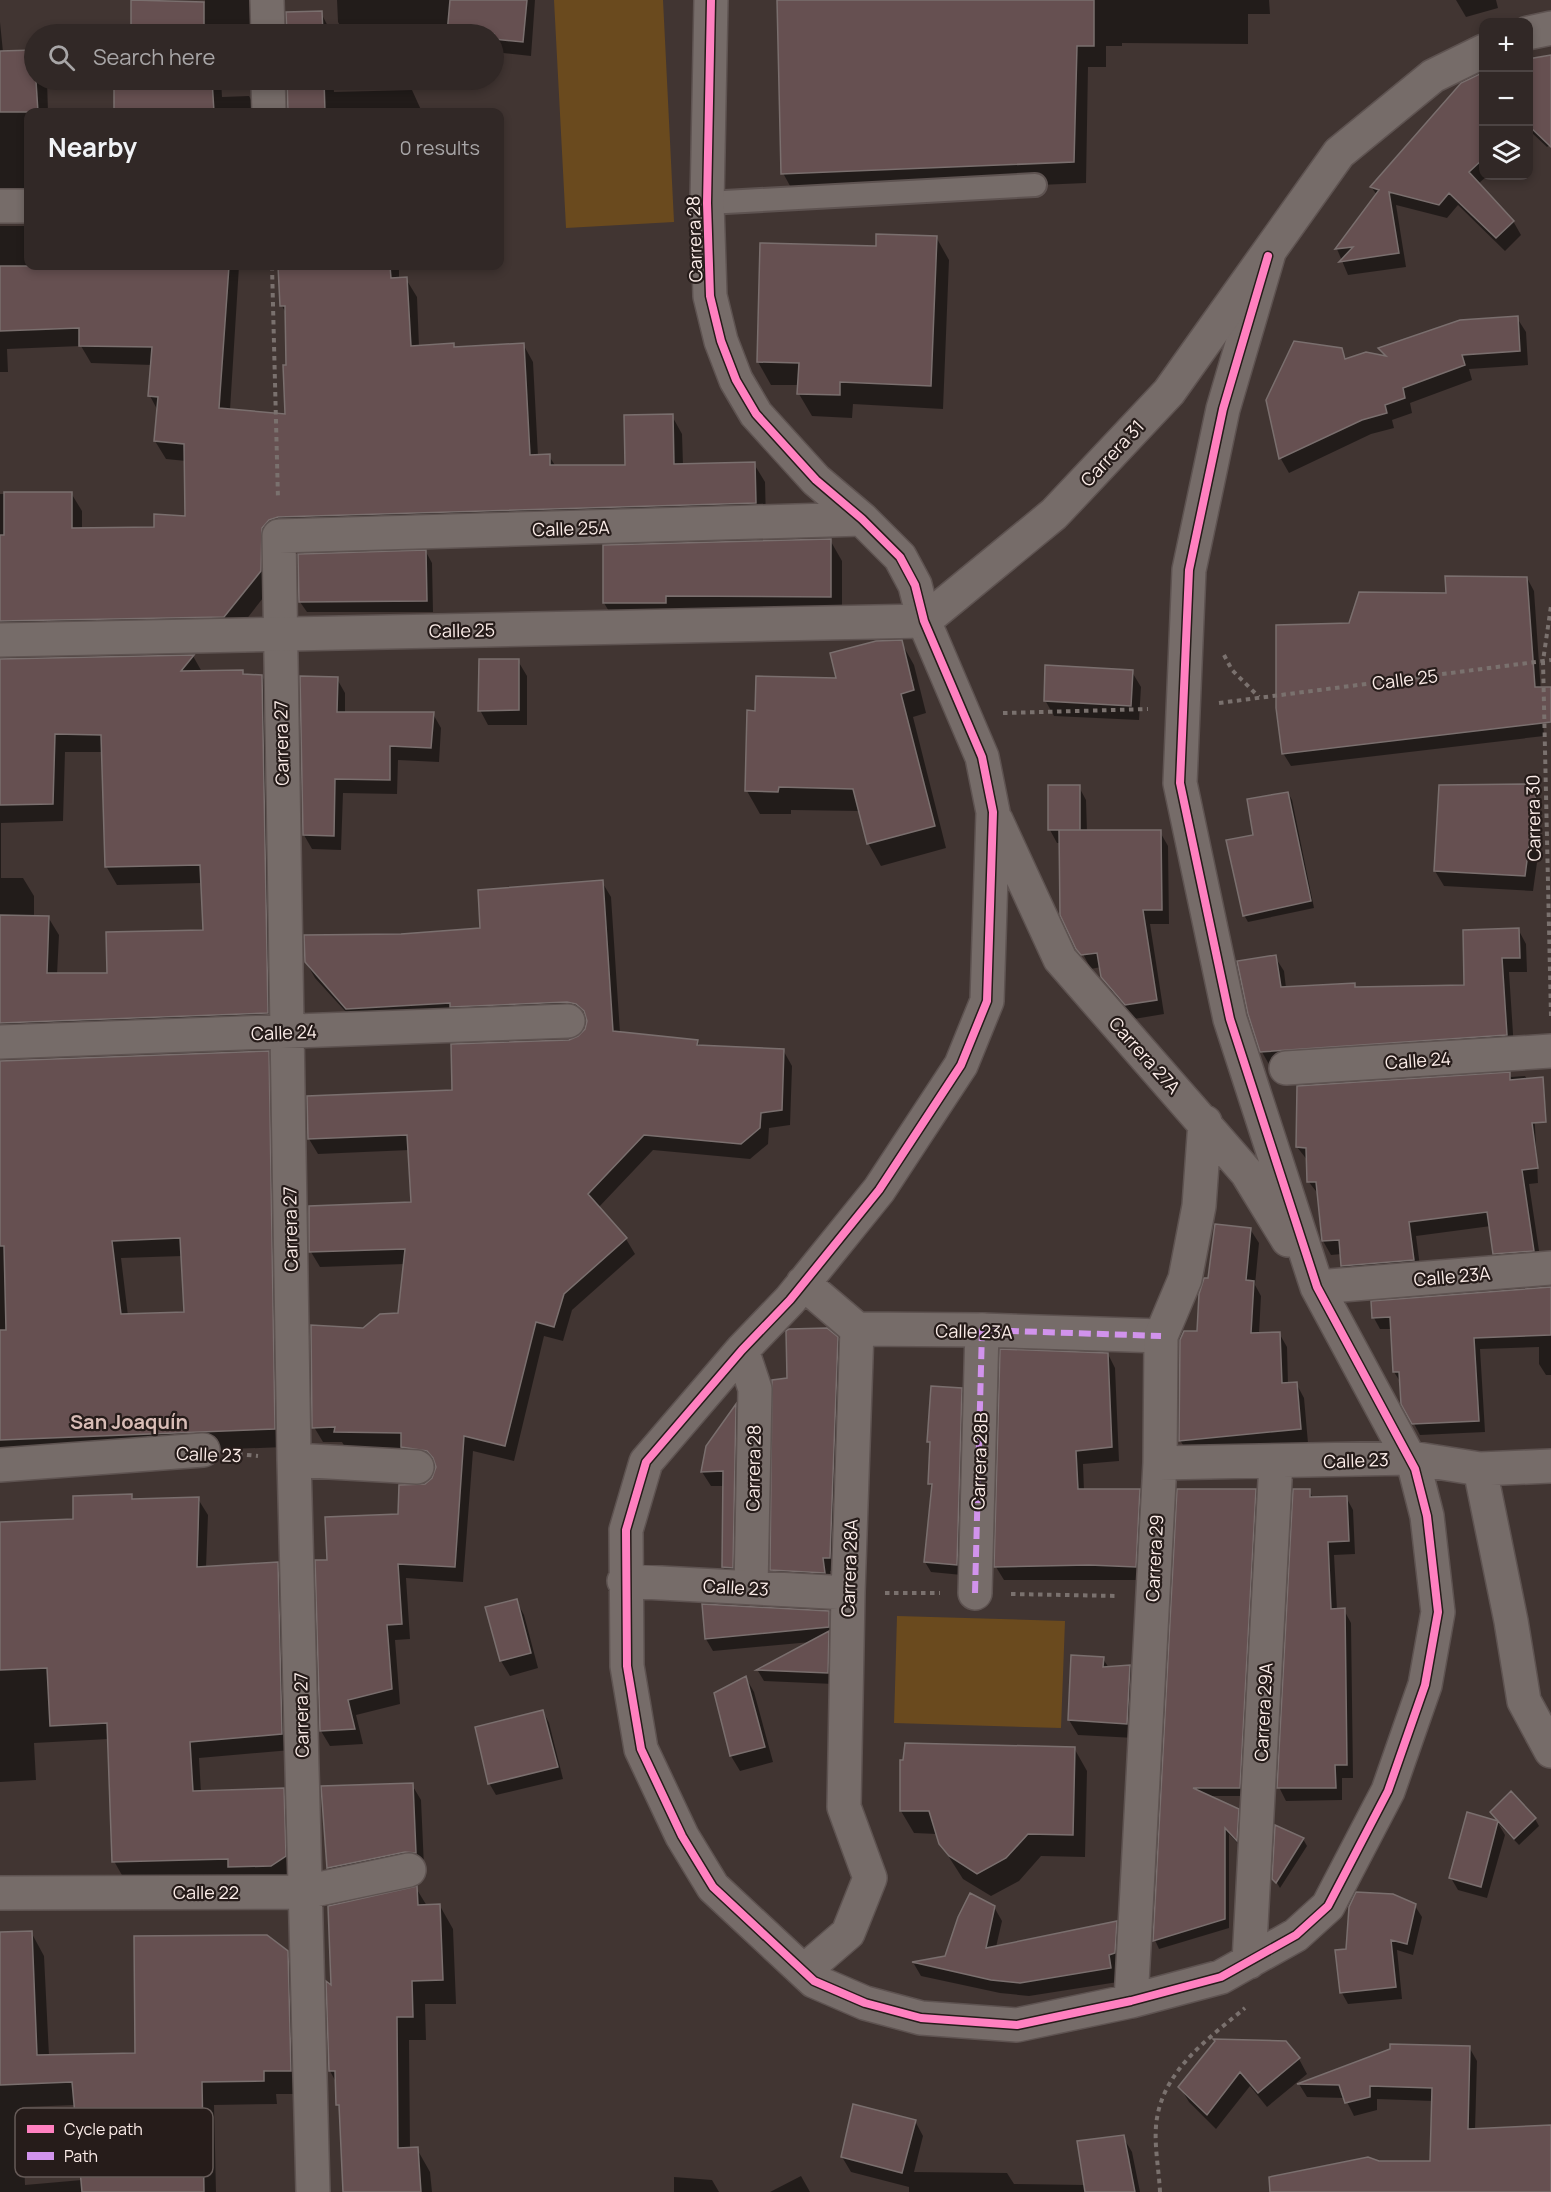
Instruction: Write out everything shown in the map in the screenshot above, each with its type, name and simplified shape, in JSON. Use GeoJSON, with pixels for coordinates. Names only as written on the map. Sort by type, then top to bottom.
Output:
{"type":"FeatureCollection","features":[{"type":"Feature","properties":{"kind":"street"},"geometry":{"type":"LineString","coordinates":[[267,0],[268,24]]}},
{"type":"Feature","properties":{"kind":"street","name":"Carrera 28"},"geometry":{"type":"LineString","coordinates":[[711,0],[707,203],[710,296],[721,341],[736,380],[756,414],[816,480],[862,519],[900,557],[915,585],[924,621],[982,757],[993,812]]}},
{"type":"Feature","properties":{"kind":"street"},"geometry":{"type":"LineString","coordinates":[[1533,32],[1551,28]]}},
{"type":"Feature","properties":{"kind":"street","name":"Carrera 31"},"geometry":{"type":"LineString","coordinates":[[924,621],[1054,514],[1169,392],[1269,256],[1339,153],[1433,76],[1479,53]]}},
{"type":"Feature","properties":{"kind":"street"},"geometry":{"type":"LineString","coordinates":[[268,90],[269,108]]}},
{"type":"Feature","properties":{"kind":"street"},"geometry":{"type":"LineString","coordinates":[[0,206],[24,206]]}},
{"type":"Feature","properties":{"kind":"street"},"geometry":{"type":"LineString","coordinates":[[993,812],[987,1001],[961,1065],[892,1171],[803,1283],[646,1462],[626,1530],[624,1581],[627,1666],[641,1749],[682,1836],[713,1887],[814,1981],[865,2003],[921,2018],[1017,2025],[1131,2001],[1221,1977],[1296,1935],[1328,1906],[1388,1791],[1425,1685],[1438,1612],[1427,1516],[1411,1458],[1317,1287],[1230,1019],[1180,783],[1190,570],[1223,409],[1269,256]]}},
{"type":"Feature","properties":{"kind":"street","name":"Calle 25A"},"geometry":{"type":"LineString","coordinates":[[279,536],[862,519]]}},
{"type":"Feature","properties":{"kind":"street","name":"Carrera 27"},"geometry":{"type":"LineString","coordinates":[[279,536],[294,1460],[313,2192]]}},
{"type":"Feature","properties":{"kind":"street","name":"Calle 25"},"geometry":{"type":"LineString","coordinates":[[0,640],[924,621]]}},
{"type":"Feature","properties":{"kind":"street","name":"Carrera 27A"},"geometry":{"type":"LineString","coordinates":[[993,812],[1060,959],[1205,1122],[1247,1173],[1317,1287]]}},
{"type":"Feature","properties":{"kind":"street","name":"Calle 24"},"geometry":{"type":"LineString","coordinates":[[0,1042],[568,1021]]}},
{"type":"Feature","properties":{"kind":"street","name":"Calle 24"},"geometry":{"type":"LineString","coordinates":[[1286,1068],[1551,1051]]}},
{"type":"Feature","properties":{"kind":"street","name":"Carrera 29"},"geometry":{"type":"LineString","coordinates":[[1131,2001],[1160,1463],[1161,1336],[1185,1279],[1199,1206],[1205,1122]]}},
{"type":"Feature","properties":{"kind":"street","name":"Calle 23A"},"geometry":{"type":"LineString","coordinates":[[1317,1287],[1551,1268]]}},
{"type":"Feature","properties":{"kind":"street"},"geometry":{"type":"LineString","coordinates":[[803,1283],[857,1329]]}},
{"type":"Feature","properties":{"kind":"street","name":"Calle 23A"},"geometry":{"type":"LineString","coordinates":[[857,1329],[982,1330],[1161,1336]]}},
{"type":"Feature","properties":{"kind":"street","name":"Carrera 28A"},"geometry":{"type":"LineString","coordinates":[[804,1971],[848,1934],[870,1878],[844,1807],[848,1593],[857,1329]]}},
{"type":"Feature","properties":{"kind":"street","name":"Carrera 28B"},"geometry":{"type":"LineString","coordinates":[[975,1593],[982,1330]]}},
{"type":"Feature","properties":{"kind":"street","name":"Carrera 28"},"geometry":{"type":"LineString","coordinates":[[742,1350],[755,1389],[751,1588]]}},
{"type":"Feature","properties":{"kind":"street","name":"Calle 23"},"geometry":{"type":"LineString","coordinates":[[0,1465],[203,1450]]}},
{"type":"Feature","properties":{"kind":"street","name":"Calle 23"},"geometry":{"type":"LineString","coordinates":[[1160,1463],[1411,1458],[1480,1469],[1551,1466]]}},
{"type":"Feature","properties":{"kind":"street"},"geometry":{"type":"LineString","coordinates":[[294,1460],[417,1467]]}},
{"type":"Feature","properties":{"kind":"street","name":"Carrera 29A"},"geometry":{"type":"LineString","coordinates":[[1249,1962],[1276,1462]]}},
{"type":"Feature","properties":{"kind":"street"},"geometry":{"type":"LineString","coordinates":[[1480,1469],[1511,1621],[1524,1701],[1551,1751]]}},
{"type":"Feature","properties":{"kind":"street","name":"Calle 23"},"geometry":{"type":"LineString","coordinates":[[624,1581],[848,1593]]}},
{"type":"Feature","properties":{"kind":"street","name":"Calle 22"},"geometry":{"type":"LineString","coordinates":[[0,1893],[305,1892],[410,1870]]}},
{"type":"Feature","properties":{"kind":"lane"},"geometry":{"type":"LineString","coordinates":[[707,203],[1035,185]]}},
{"type":"Feature","properties":{"kind":"path"},"geometry":{"type":"LineString","coordinates":[[272,270],[279,536]]}},
{"type":"Feature","properties":{"kind":"path"},"geometry":{"type":"LineString","coordinates":[[965,714],[1183,708]]}},
{"type":"Feature","properties":{"kind":"path"},"geometry":{"type":"LineString","coordinates":[[1160,2192],[1156,2119],[1165,2090],[1192,2052],[1251,2004]]}},
{"type":"Feature","properties":{"kind":"shaded area"},"geometry":{"type":"Polygon","coordinates":[[[554,0],[663,0],[674,222],[566,228],[554,0]]]}},
{"type":"Feature","properties":{"kind":"shaded area"},"geometry":{"type":"Polygon","coordinates":[[[897,1616],[1065,1621],[1061,1728],[894,1723],[897,1616]]]}},
{"type":"Feature","properties":{"kind":"building"},"geometry":{"type":"Polygon","coordinates":[[[131,0],[204,2],[204,24],[131,24],[131,0]]]}},
{"type":"Feature","properties":{"kind":"building"},"geometry":{"type":"Polygon","coordinates":[[[450,0],[527,0],[523,42],[504,40],[504,24],[448,24],[450,0]]]}},
{"type":"Feature","properties":{"kind":"building"},"geometry":{"type":"Polygon","coordinates":[[[777,0],[1094,0],[1094,46],[1077,46],[1074,162],[781,174],[777,0]]]}},
{"type":"Feature","properties":{"kind":"building"},"geometry":{"type":"Polygon","coordinates":[[[322,11],[323,24],[287,24],[286,12],[322,11]]]}},
{"type":"Feature","properties":{"kind":"building"},"geometry":{"type":"Polygon","coordinates":[[[24,50],[24,90],[37,90],[38,108],[24,108],[24,112],[0,112],[0,51],[24,50]]]}},
{"type":"Feature","properties":{"kind":"building"},"geometry":{"type":"Polygon","coordinates":[[[1551,55],[1551,147],[1533,130],[1533,58],[1551,55]]]}},
{"type":"Feature","properties":{"kind":"building"},"geometry":{"type":"Polygon","coordinates":[[[1479,74],[1479,163],[1469,172],[1514,221],[1496,238],[1449,193],[1439,205],[1389,192],[1399,253],[1339,262],[1353,247],[1335,249],[1379,190],[1370,187],[1461,83],[1479,74]]]}},
{"type":"Feature","properties":{"kind":"building"},"geometry":{"type":"Polygon","coordinates":[[[114,90],[213,90],[214,108],[114,108],[114,90]]]}},
{"type":"Feature","properties":{"kind":"building"},"geometry":{"type":"Polygon","coordinates":[[[287,90],[324,90],[325,108],[288,108],[287,90]]]}},
{"type":"Feature","properties":{"kind":"building"},"geometry":{"type":"Polygon","coordinates":[[[876,234],[937,236],[931,386],[840,382],[840,395],[797,394],[799,363],[757,362],[760,243],[876,246],[876,234]]]}},
{"type":"Feature","properties":{"kind":"building"},"geometry":{"type":"Polygon","coordinates":[[[0,266],[24,266],[24,270],[229,270],[219,408],[285,414],[283,365],[286,365],[285,306],[280,306],[278,270],[390,270],[391,278],[407,277],[411,346],[454,343],[454,347],[524,343],[530,455],[550,454],[550,465],[625,465],[624,415],[673,414],[674,464],[755,462],[756,503],[278,517],[269,520],[262,528],[261,571],[224,617],[0,621],[0,535],[4,535],[4,492],[72,492],[72,528],[154,527],[154,514],[185,516],[184,444],[154,441],[158,397],[148,396],[152,347],[79,346],[79,328],[0,331],[0,266]]]}},
{"type":"Feature","properties":{"kind":"building"},"geometry":{"type":"Polygon","coordinates":[[[1518,316],[1520,351],[1462,355],[1465,365],[1403,388],[1405,398],[1385,405],[1387,413],[1362,420],[1279,459],[1266,400],[1294,341],[1342,348],[1345,359],[1366,352],[1386,356],[1378,348],[1460,320],[1518,316]]]}},
{"type":"Feature","properties":{"kind":"building"},"geometry":{"type":"Polygon","coordinates":[[[831,539],[831,597],[666,596],[666,603],[603,603],[603,545],[831,539]]]}},
{"type":"Feature","properties":{"kind":"building"},"geometry":{"type":"Polygon","coordinates":[[[426,550],[427,601],[299,602],[298,554],[426,550]]]}},
{"type":"Feature","properties":{"kind":"building"},"geometry":{"type":"Polygon","coordinates":[[[1445,576],[1527,577],[1535,687],[1551,687],[1551,722],[1282,754],[1276,708],[1276,625],[1349,623],[1359,592],[1446,593],[1445,576]]]}},
{"type":"Feature","properties":{"kind":"building"},"geometry":{"type":"Polygon","coordinates":[[[902,640],[914,690],[901,694],[935,826],[867,844],[853,789],[779,787],[778,792],[745,791],[747,710],[755,711],[756,676],[836,678],[830,653],[876,641],[902,640]]]}},
{"type":"Feature","properties":{"kind":"building"},"geometry":{"type":"Polygon","coordinates":[[[194,655],[181,671],[243,670],[243,674],[262,675],[268,1013],[0,1023],[0,915],[49,916],[47,973],[107,973],[106,932],[203,930],[200,865],[105,867],[101,735],[55,734],[53,804],[0,805],[0,659],[194,655]]]}},
{"type":"Feature","properties":{"kind":"building"},"geometry":{"type":"Polygon","coordinates":[[[479,659],[519,659],[519,710],[478,711],[479,659]]]}},
{"type":"Feature","properties":{"kind":"building"},"geometry":{"type":"Polygon","coordinates":[[[1045,665],[1133,670],[1131,706],[1044,701],[1045,665]]]}},
{"type":"Feature","properties":{"kind":"building"},"geometry":{"type":"Polygon","coordinates":[[[300,676],[338,677],[337,712],[434,712],[431,748],[390,746],[390,780],[335,779],[334,836],[303,835],[300,676]]]}},
{"type":"Feature","properties":{"kind":"building"},"geometry":{"type":"Polygon","coordinates":[[[1537,784],[1525,876],[1434,871],[1439,785],[1537,784]]]}},
{"type":"Feature","properties":{"kind":"building"},"geometry":{"type":"Polygon","coordinates":[[[1048,785],[1080,785],[1080,830],[1048,830],[1048,785]]]}},
{"type":"Feature","properties":{"kind":"building"},"geometry":{"type":"Polygon","coordinates":[[[1288,792],[1311,901],[1243,916],[1226,840],[1253,835],[1247,799],[1288,792]]]}},
{"type":"Feature","properties":{"kind":"building"},"geometry":{"type":"Polygon","coordinates":[[[1059,830],[1161,830],[1162,910],[1143,910],[1157,1000],[1125,1005],[1101,977],[1097,953],[1081,955],[1076,949],[1060,915],[1059,830]]]}},
{"type":"Feature","properties":{"kind":"building"},"geometry":{"type":"Polygon","coordinates":[[[603,880],[613,1031],[698,1040],[697,1045],[784,1049],[782,1110],[761,1113],[760,1128],[741,1144],[644,1135],[588,1194],[627,1238],[564,1294],[554,1327],[536,1322],[505,1446],[464,1436],[455,1567],[398,1564],[402,1624],[387,1625],[392,1689],[348,1700],[355,1729],[320,1731],[315,1560],[327,1560],[325,1517],[398,1514],[399,1485],[425,1484],[432,1478],[436,1467],[427,1451],[401,1447],[401,1433],[334,1432],[335,1427],[312,1428],[311,1325],[363,1328],[380,1314],[398,1313],[405,1249],[309,1252],[309,1206],[411,1202],[407,1135],[308,1139],[307,1096],[452,1090],[451,1044],[569,1040],[578,1036],[585,1029],[587,1021],[584,1011],[576,1004],[567,1002],[450,1007],[450,1003],[346,1009],[305,962],[304,935],[401,934],[480,928],[478,890],[603,880]]]}},
{"type":"Feature","properties":{"kind":"building"},"geometry":{"type":"Polygon","coordinates":[[[1519,928],[1520,958],[1502,958],[1507,1035],[1260,1052],[1248,1014],[1237,961],[1276,955],[1281,987],[1355,983],[1355,987],[1464,985],[1463,930],[1519,928]]]}},
{"type":"Feature","properties":{"kind":"building"},"geometry":{"type":"Polygon","coordinates":[[[269,1051],[275,1429],[0,1440],[0,1330],[6,1330],[4,1246],[0,1246],[0,1061],[269,1051]],[[180,1238],[112,1241],[121,1314],[184,1312],[180,1238]]]}},
{"type":"Feature","properties":{"kind":"building"},"geometry":{"type":"Polygon","coordinates":[[[1510,1072],[1510,1080],[1543,1077],[1546,1122],[1532,1123],[1538,1168],[1522,1170],[1534,1251],[1493,1254],[1487,1212],[1409,1222],[1414,1260],[1341,1266],[1339,1240],[1322,1241],[1316,1182],[1307,1182],[1306,1148],[1296,1147],[1297,1086],[1510,1072]]]}},
{"type":"Feature","properties":{"kind":"building"},"geometry":{"type":"Polygon","coordinates":[[[1215,1224],[1251,1228],[1246,1280],[1254,1281],[1251,1333],[1280,1332],[1282,1383],[1297,1382],[1301,1429],[1179,1441],[1180,1340],[1184,1331],[1197,1331],[1199,1294],[1204,1278],[1208,1278],[1215,1224]]]}},
{"type":"Feature","properties":{"kind":"building"},"geometry":{"type":"Polygon","coordinates":[[[1551,1287],[1551,1335],[1474,1338],[1479,1421],[1412,1424],[1401,1404],[1399,1372],[1393,1372],[1390,1317],[1372,1318],[1371,1301],[1551,1287]]]}},
{"type":"Feature","properties":{"kind":"building"},"geometry":{"type":"Polygon","coordinates":[[[827,1328],[838,1337],[830,1558],[823,1558],[825,1573],[770,1570],[772,1380],[787,1378],[786,1331],[827,1328]]]}},
{"type":"Feature","properties":{"kind":"building"},"geometry":{"type":"Polygon","coordinates":[[[1000,1349],[1108,1353],[1112,1447],[1076,1451],[1078,1489],[1140,1489],[1136,1567],[1089,1565],[994,1567],[1000,1349]]]}},
{"type":"Feature","properties":{"kind":"building"},"geometry":{"type":"Polygon","coordinates":[[[931,1386],[962,1388],[957,1565],[924,1562],[932,1484],[928,1484],[930,1442],[927,1442],[931,1386]]]}},
{"type":"Feature","properties":{"kind":"building"},"geometry":{"type":"Polygon","coordinates":[[[736,1404],[733,1568],[722,1567],[723,1471],[701,1472],[706,1446],[736,1404]]]}},
{"type":"Feature","properties":{"kind":"building"},"geometry":{"type":"Polygon","coordinates":[[[1177,1489],[1256,1489],[1240,1788],[1193,1788],[1239,1809],[1237,1841],[1225,1828],[1225,1919],[1153,1941],[1177,1489]]]}},
{"type":"Feature","properties":{"kind":"building"},"geometry":{"type":"Polygon","coordinates":[[[1293,1489],[1310,1489],[1310,1497],[1347,1496],[1349,1541],[1328,1542],[1331,1609],[1345,1608],[1347,1765],[1335,1765],[1336,1788],[1277,1788],[1293,1489]]]}},
{"type":"Feature","properties":{"kind":"building"},"geometry":{"type":"Polygon","coordinates":[[[132,1494],[132,1499],[199,1497],[197,1567],[278,1562],[282,1734],[190,1742],[193,1791],[284,1788],[286,1856],[271,1866],[228,1867],[228,1859],[112,1862],[107,1723],[50,1726],[47,1668],[0,1670],[0,1522],[73,1519],[73,1496],[132,1494]]]}},
{"type":"Feature","properties":{"kind":"building"},"geometry":{"type":"Polygon","coordinates":[[[517,1599],[531,1653],[500,1661],[485,1607],[517,1599]]]}},
{"type":"Feature","properties":{"kind":"building"},"geometry":{"type":"Polygon","coordinates":[[[702,1604],[829,1611],[829,1627],[705,1639],[702,1604]]]}},
{"type":"Feature","properties":{"kind":"building"},"geometry":{"type":"Polygon","coordinates":[[[829,1631],[828,1673],[756,1670],[829,1631]]]}},
{"type":"Feature","properties":{"kind":"building"},"geometry":{"type":"Polygon","coordinates":[[[1071,1655],[1104,1657],[1103,1667],[1130,1665],[1127,1724],[1068,1720],[1071,1655]]]}},
{"type":"Feature","properties":{"kind":"building"},"geometry":{"type":"Polygon","coordinates":[[[746,1676],[765,1747],[730,1756],[714,1693],[746,1676]]]}},
{"type":"Feature","properties":{"kind":"building"},"geometry":{"type":"Polygon","coordinates":[[[543,1710],[558,1767],[488,1784],[475,1727],[543,1710]]]}},
{"type":"Feature","properties":{"kind":"building"},"geometry":{"type":"Polygon","coordinates":[[[905,1743],[1075,1747],[1073,1835],[1028,1834],[1006,1858],[977,1874],[949,1856],[939,1844],[929,1811],[900,1811],[900,1760],[903,1760],[905,1743]]]}},
{"type":"Feature","properties":{"kind":"building"},"geometry":{"type":"Polygon","coordinates":[[[413,1783],[416,1853],[405,1852],[327,1868],[321,1786],[413,1783]]]}},
{"type":"Feature","properties":{"kind":"building"},"geometry":{"type":"Polygon","coordinates":[[[1511,1791],[1536,1818],[1514,1839],[1490,1812],[1511,1791]]]}},
{"type":"Feature","properties":{"kind":"building"},"geometry":{"type":"Polygon","coordinates":[[[1467,1812],[1498,1821],[1481,1887],[1449,1878],[1467,1812]]]}},
{"type":"Feature","properties":{"kind":"building"},"geometry":{"type":"Polygon","coordinates":[[[1275,1825],[1304,1838],[1276,1883],[1272,1879],[1275,1825]]]}},
{"type":"Feature","properties":{"kind":"building"},"geometry":{"type":"Polygon","coordinates":[[[417,1886],[418,1905],[440,1904],[443,1980],[412,1981],[413,2017],[397,2017],[398,2148],[418,2147],[421,2192],[343,2192],[339,2105],[336,2105],[335,2071],[329,2071],[326,1981],[331,1985],[328,1906],[417,1886]]]}},
{"type":"Feature","properties":{"kind":"building"},"geometry":{"type":"Polygon","coordinates":[[[1356,1892],[1393,1894],[1416,1904],[1407,1944],[1391,1940],[1396,1987],[1340,1993],[1335,1950],[1346,1949],[1349,1907],[1356,1892]]]}},
{"type":"Feature","properties":{"kind":"building"},"geometry":{"type":"Polygon","coordinates":[[[970,1893],[995,1906],[986,1948],[1117,1921],[1115,1953],[1109,1955],[1111,1968],[1020,1983],[991,1980],[912,1962],[945,1956],[958,1917],[970,1893]]]}},
{"type":"Feature","properties":{"kind":"building"},"geometry":{"type":"Polygon","coordinates":[[[32,1931],[37,2055],[135,2053],[134,1936],[267,1935],[288,1951],[291,2071],[264,2071],[264,2081],[202,2082],[202,2108],[74,2108],[72,2082],[0,2085],[0,1932],[32,1931]]]}},
{"type":"Feature","properties":{"kind":"building"},"geometry":{"type":"Polygon","coordinates":[[[1213,2039],[1286,2041],[1300,2058],[1258,2093],[1240,2072],[1207,2115],[1178,2087],[1215,2041],[1213,2039]]]}},
{"type":"Feature","properties":{"kind":"building"},"geometry":{"type":"Polygon","coordinates":[[[1390,2044],[1470,2046],[1468,2129],[1551,2125],[1551,2192],[1270,2192],[1269,2177],[1368,2157],[1379,2161],[1430,2161],[1432,2088],[1370,2086],[1370,2097],[1345,2103],[1339,2085],[1297,2084],[1390,2049],[1390,2044]]]}},
{"type":"Feature","properties":{"kind":"building"},"geometry":{"type":"Polygon","coordinates":[[[853,2104],[916,2120],[902,2173],[841,2157],[853,2104]]]}},
{"type":"Feature","properties":{"kind":"building"},"geometry":{"type":"Polygon","coordinates":[[[1124,2135],[1135,2192],[1085,2192],[1077,2141],[1124,2135]]]}},
{"type":"Feature","properties":{"kind":"building"},"geometry":{"type":"Polygon","coordinates":[[[81,2177],[204,2177],[204,2192],[82,2192],[81,2177]]]}},
{"type":"Feature","properties":{"kind":"marked path"},"geometry":{"type":"LineString","coordinates":[[975,1593],[982,1330],[1161,1336]]}},
{"type":"Feature","properties":{"kind":"cycle path"},"geometry":{"type":"LineString","coordinates":[[711,0],[707,203],[710,296],[721,341],[736,380],[756,414],[816,480],[862,519],[900,557],[915,585],[924,621],[982,757],[993,812],[987,1001],[961,1065],[879,1190],[790,1300],[742,1350],[646,1462],[626,1530],[627,1666],[641,1749],[682,1836],[713,1887],[814,1981],[865,2003],[921,2018],[1017,2025],[1131,2001],[1221,1977],[1296,1935],[1328,1906],[1388,1791],[1425,1685],[1438,1612],[1427,1516],[1415,1469],[1317,1287],[1230,1019],[1180,783],[1189,570],[1223,409],[1268,256]]}},
{"type":"Feature","properties":{"kind":"district","name":"San Joaquín"},"geometry":{"type":"Point","coordinates":[129,1421]}}]}
